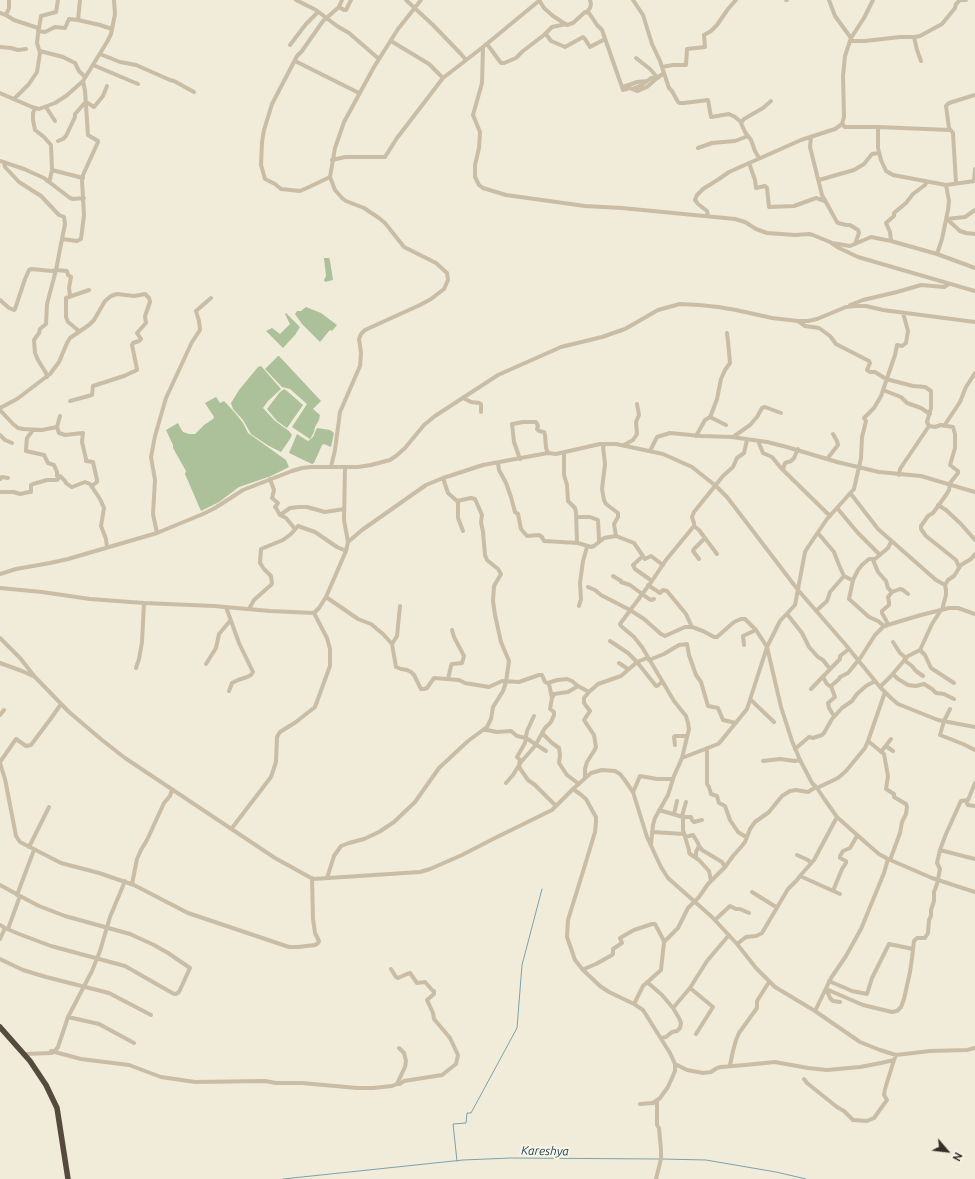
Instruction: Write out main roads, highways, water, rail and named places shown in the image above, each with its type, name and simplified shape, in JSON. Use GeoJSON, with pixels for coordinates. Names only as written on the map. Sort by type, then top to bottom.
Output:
{"type":"FeatureCollection","features":[{"type":"Feature","properties":{"kind":"highway"},"geometry":{"type":"LineString","coordinates":[[0,1027],[30,1061],[46,1085],[57,1108],[68,1179]]}},
{"type":"Feature","properties":{"kind":"waterway"},"geometry":{"type":"LineString","coordinates":[[457,1161],[453,1124],[466,1123],[467,1113],[471,1113],[517,1028],[522,965],[542,889]]}},
{"type":"Feature","properties":{"kind":"waterway","name":"Kareshya"},"geometry":{"type":"LineString","coordinates":[[283,1179],[463,1160],[511,1158],[659,1159]]}},
{"type":"Feature","properties":{"kind":"waterway","name":"Kareshya"},"geometry":{"type":"LineString","coordinates":[[662,1159],[706,1160],[776,1172],[806,1179]]}}]}
